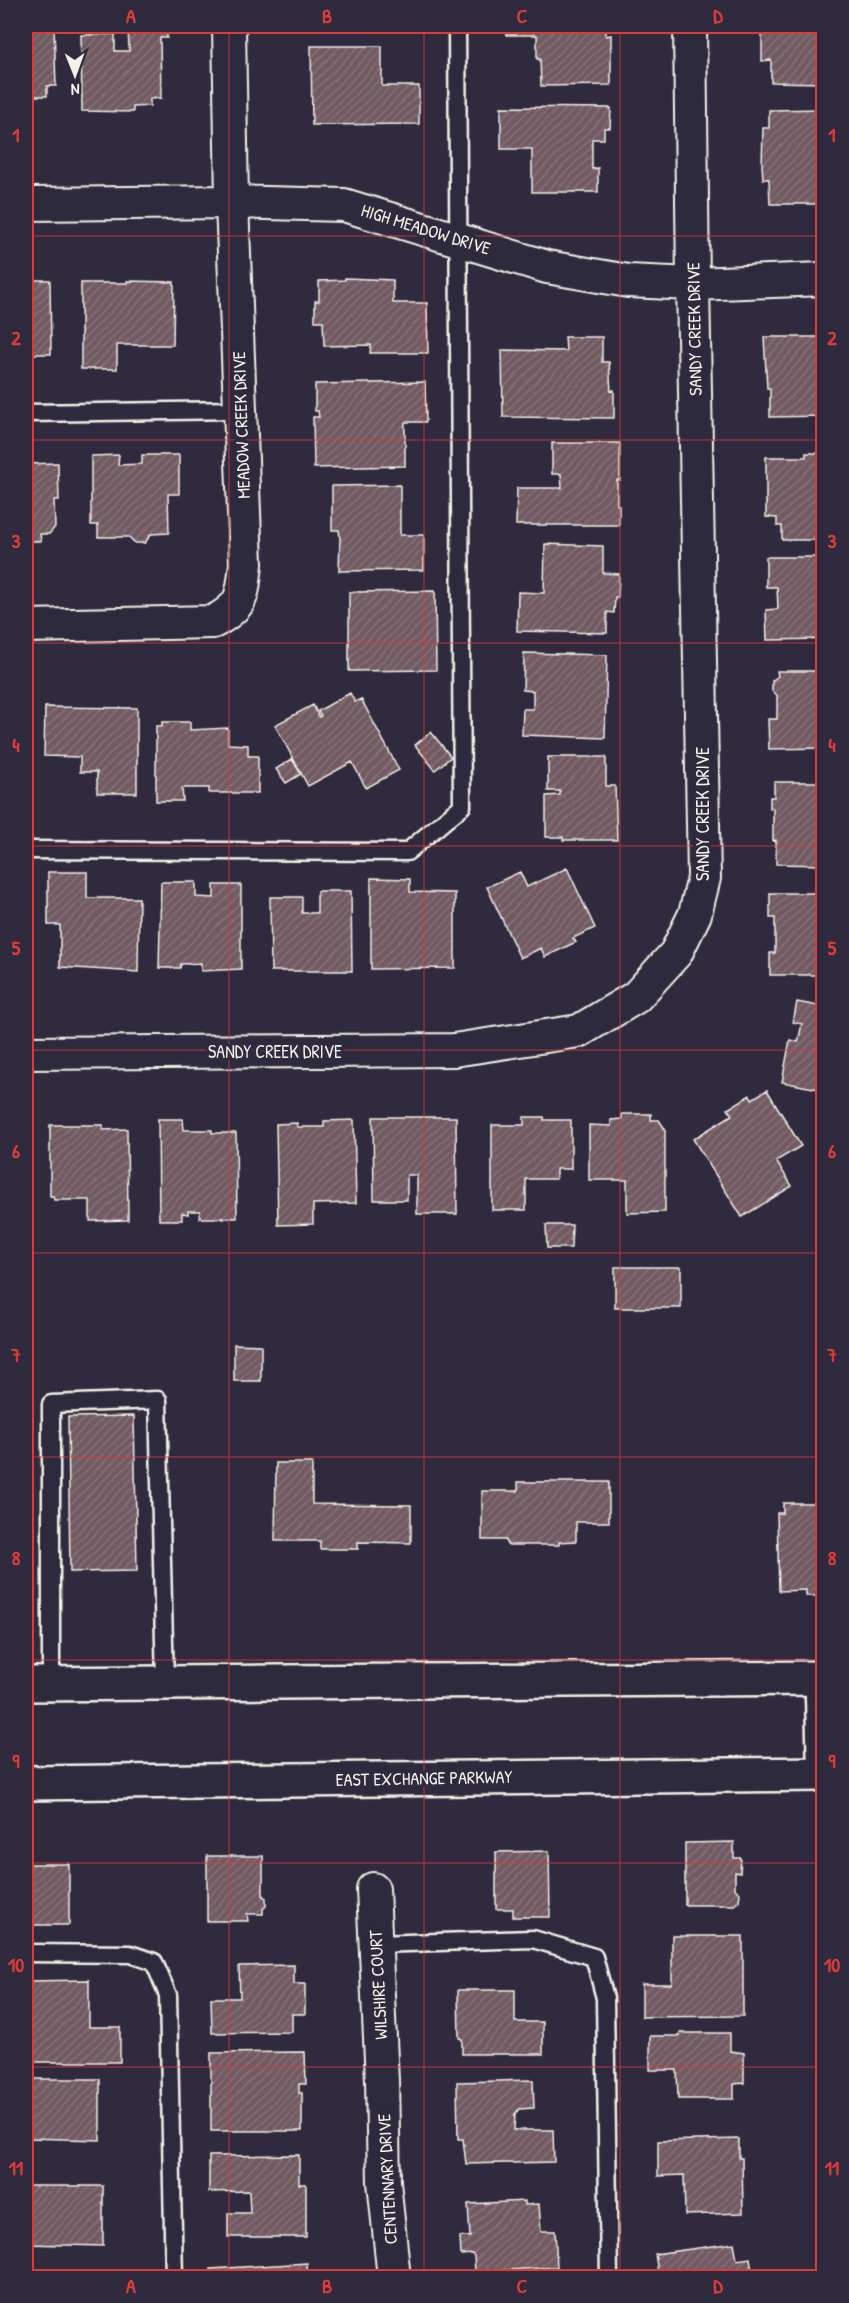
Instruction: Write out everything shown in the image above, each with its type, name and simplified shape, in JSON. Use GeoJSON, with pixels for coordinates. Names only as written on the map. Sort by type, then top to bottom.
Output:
{"type":"FeatureCollection","features":[{"type":"Feature","properties":{"kind":"main road"},"geometry":{"type":"LineString","coordinates":[[38,1684],[823,1678],[824,1755]]}},
{"type":"Feature","properties":{"kind":"main road","name":"EAST EXCHANGE PARKWAY"},"geometry":{"type":"LineString","coordinates":[[26,1783],[824,1774]]}},
{"type":"Feature","properties":{"kind":"street","name":"MEADOW CREEK DRIVE"},"geometry":{"type":"LineString","coordinates":[[26,626],[213,622],[230,613],[242,598],[246,564],[232,202],[229,26]]}},
{"type":"Feature","properties":{"kind":"street","name":"SANDY CREEK DRIVE"},"geometry":{"type":"LineString","coordinates":[[26,1053],[454,1050],[568,1033],[579,1031],[636,997],[676,953],[695,914],[704,878],[690,26]]}},
{"type":"Feature","properties":{"kind":"street","name":"HIGH MEADOW DRIVE"},"geometry":{"type":"LineString","coordinates":[[26,204],[232,202],[344,205],[547,267],[628,281],[693,284],[824,279]]}},
{"type":"Feature","properties":{"kind":"street","name":"WILSHIRE COURT"},"geometry":{"type":"LineString","coordinates":[[373,1889],[382,2081]]}},
{"type":"Feature","properties":{"kind":"street","name":"CENTENNARY DRIVE"},"geometry":{"type":"LineString","coordinates":[[382,2081],[384,2182],[394,2277]]}},
{"type":"Feature","properties":{"kind":"lane"},"geometry":{"type":"LineString","coordinates":[[26,850],[406,852],[462,806],[457,26]]}},
{"type":"Feature","properties":{"kind":"lane"},"geometry":{"type":"LineString","coordinates":[[26,413],[240,410]]}},
{"type":"Feature","properties":{"kind":"lane"},"geometry":{"type":"LineString","coordinates":[[38,1684],[51,1404],[158,1400],[165,1683]]}},
{"type":"Feature","properties":{"kind":"lane"},"geometry":{"type":"LineString","coordinates":[[376,1944],[533,1939],[594,1957],[605,1998],[609,2277]]}},
{"type":"Feature","properties":{"kind":"lane"},"geometry":{"type":"LineString","coordinates":[[26,1953],[130,1954],[154,1962],[168,1995],[174,2277]]}},
{"type":"Feature","properties":{"kind":"building"},"geometry":{"type":"Polygon","coordinates":[[[26,26],[54,26],[56,86],[47,86],[47,96],[26,96],[26,26]]]}},
{"type":"Feature","properties":{"kind":"building"},"geometry":{"type":"Polygon","coordinates":[[[128,26],[167,26],[167,38],[160,38],[161,98],[150,99],[150,106],[133,107],[133,112],[82,111],[81,35],[115,34],[115,51],[129,51],[128,26]]]}},
{"type":"Feature","properties":{"kind":"building"},"geometry":{"type":"Polygon","coordinates":[[[506,26],[606,26],[606,36],[611,35],[611,85],[541,86],[540,59],[537,59],[537,35],[506,35],[506,26]]]}},
{"type":"Feature","properties":{"kind":"building"},"geometry":{"type":"Polygon","coordinates":[[[762,26],[824,26],[824,83],[771,82],[771,60],[762,61],[762,26]]]}},
{"type":"Feature","properties":{"kind":"building"},"geometry":{"type":"Polygon","coordinates":[[[311,46],[382,46],[382,86],[419,86],[419,124],[312,125],[311,46]]]}},
{"type":"Feature","properties":{"kind":"building"},"geometry":{"type":"Polygon","coordinates":[[[501,107],[611,108],[610,128],[604,128],[604,139],[592,139],[592,169],[598,168],[598,192],[532,192],[532,149],[501,149],[501,107]]]}},
{"type":"Feature","properties":{"kind":"building"},"geometry":{"type":"Polygon","coordinates":[[[824,109],[824,204],[770,204],[769,179],[763,179],[762,165],[763,128],[769,128],[769,110],[824,109]]]}},
{"type":"Feature","properties":{"kind":"building"},"geometry":{"type":"Polygon","coordinates":[[[345,278],[393,280],[393,303],[427,303],[428,353],[370,353],[371,345],[324,346],[323,321],[315,321],[315,301],[319,301],[319,281],[345,280],[345,278]]]}},
{"type":"Feature","properties":{"kind":"building"},"geometry":{"type":"Polygon","coordinates":[[[26,280],[50,280],[51,354],[26,354],[26,280]]]}},
{"type":"Feature","properties":{"kind":"building"},"geometry":{"type":"Polygon","coordinates":[[[127,281],[174,282],[173,345],[117,345],[117,369],[81,369],[81,283],[127,283],[127,281]]]}},
{"type":"Feature","properties":{"kind":"building"},"geometry":{"type":"Polygon","coordinates":[[[565,337],[602,337],[602,362],[609,362],[611,391],[614,390],[614,418],[503,417],[502,350],[566,351],[565,337]]]}},
{"type":"Feature","properties":{"kind":"building"},"geometry":{"type":"Polygon","coordinates":[[[764,337],[824,337],[824,416],[770,417],[770,388],[767,388],[764,337]]]}},
{"type":"Feature","properties":{"kind":"building"},"geometry":{"type":"Polygon","coordinates":[[[425,382],[426,422],[405,422],[405,466],[314,468],[313,417],[319,417],[318,411],[315,411],[315,384],[425,382]]]}},
{"type":"Feature","properties":{"kind":"building"},"geometry":{"type":"Polygon","coordinates":[[[552,443],[620,443],[620,480],[617,480],[619,525],[516,525],[517,488],[562,488],[561,474],[552,474],[552,443]]]}},
{"type":"Feature","properties":{"kind":"building"},"geometry":{"type":"Polygon","coordinates":[[[806,453],[824,453],[824,540],[782,540],[782,526],[777,526],[777,518],[766,517],[766,457],[806,457],[806,453]]]}},
{"type":"Feature","properties":{"kind":"building"},"geometry":{"type":"Polygon","coordinates":[[[119,455],[118,465],[142,464],[142,455],[179,455],[179,494],[168,494],[169,533],[151,534],[145,543],[135,543],[129,537],[98,537],[98,525],[91,525],[91,456],[119,455]]]}},
{"type":"Feature","properties":{"kind":"building"},"geometry":{"type":"Polygon","coordinates":[[[58,463],[59,500],[54,500],[55,527],[49,534],[40,534],[41,541],[26,541],[26,464],[58,463]]]}},
{"type":"Feature","properties":{"kind":"building"},"geometry":{"type":"Polygon","coordinates":[[[400,485],[400,535],[424,535],[424,570],[339,571],[340,538],[339,530],[332,530],[332,486],[400,485]]]}},
{"type":"Feature","properties":{"kind":"building"},"geometry":{"type":"Polygon","coordinates":[[[545,544],[603,546],[603,573],[619,574],[618,597],[615,597],[614,613],[607,612],[607,633],[517,631],[518,592],[544,593],[545,544]]]}},
{"type":"Feature","properties":{"kind":"building"},"geometry":{"type":"Polygon","coordinates":[[[766,557],[824,557],[824,639],[767,640],[766,610],[778,609],[777,587],[766,587],[766,557]]]}},
{"type":"Feature","properties":{"kind":"building"},"geometry":{"type":"Polygon","coordinates":[[[435,591],[436,670],[349,671],[349,592],[435,591]]]}},
{"type":"Feature","properties":{"kind":"building"},"geometry":{"type":"Polygon","coordinates":[[[524,653],[607,655],[605,738],[522,735],[523,709],[533,709],[533,691],[523,690],[524,653]]]}},
{"type":"Feature","properties":{"kind":"building"},"geometry":{"type":"Polygon","coordinates":[[[777,671],[824,671],[824,748],[769,749],[768,719],[777,719],[777,695],[772,691],[772,681],[778,676],[777,671]]]}},
{"type":"Feature","properties":{"kind":"building"},"geometry":{"type":"Polygon","coordinates":[[[350,693],[355,702],[361,699],[399,770],[366,788],[352,762],[308,786],[275,725],[313,705],[319,717],[321,716],[318,711],[350,693]]]}},
{"type":"Feature","properties":{"kind":"building"},"geometry":{"type":"Polygon","coordinates":[[[45,707],[137,708],[137,793],[97,793],[97,772],[80,772],[80,757],[44,756],[45,707]]]}},
{"type":"Feature","properties":{"kind":"building"},"geometry":{"type":"Polygon","coordinates":[[[162,722],[190,722],[190,730],[228,728],[228,744],[248,745],[248,756],[258,756],[258,793],[209,793],[209,788],[182,788],[183,801],[156,801],[156,726],[162,726],[162,722]]]}},
{"type":"Feature","properties":{"kind":"building"},"geometry":{"type":"Polygon","coordinates":[[[431,732],[451,757],[435,770],[415,745],[431,732]]]}},
{"type":"Feature","properties":{"kind":"building"},"geometry":{"type":"Polygon","coordinates":[[[548,757],[606,757],[606,786],[615,786],[617,840],[563,840],[563,837],[546,837],[546,796],[560,795],[560,791],[548,791],[548,757]]]}},
{"type":"Feature","properties":{"kind":"building"},"geometry":{"type":"Polygon","coordinates":[[[292,759],[301,774],[286,783],[276,769],[292,759]]]}},
{"type":"Feature","properties":{"kind":"building"},"geometry":{"type":"Polygon","coordinates":[[[774,782],[824,782],[824,865],[776,864],[773,808],[770,808],[770,797],[774,797],[774,782]]]}},
{"type":"Feature","properties":{"kind":"building"},"geometry":{"type":"Polygon","coordinates":[[[567,868],[595,928],[573,938],[576,942],[545,957],[541,948],[520,958],[487,887],[520,872],[527,887],[567,868]]]}},
{"type":"Feature","properties":{"kind":"building"},"geometry":{"type":"Polygon","coordinates":[[[48,872],[87,872],[87,898],[139,898],[138,972],[60,967],[60,925],[48,925],[48,872]]]}},
{"type":"Feature","properties":{"kind":"building"},"geometry":{"type":"Polygon","coordinates":[[[371,878],[410,879],[410,892],[455,893],[455,968],[371,969],[371,878]]]}},
{"type":"Feature","properties":{"kind":"building"},"geometry":{"type":"Polygon","coordinates":[[[161,882],[196,882],[196,897],[214,898],[214,885],[241,885],[241,969],[201,971],[201,963],[181,964],[180,968],[159,968],[161,882]]]}},
{"type":"Feature","properties":{"kind":"building"},"geometry":{"type":"Polygon","coordinates":[[[26,883],[29,883],[30,934],[26,934],[26,883]]]}},
{"type":"Feature","properties":{"kind":"building"},"geometry":{"type":"Polygon","coordinates":[[[317,891],[351,891],[352,971],[271,971],[270,897],[302,897],[302,913],[317,913],[317,891]]]}},
{"type":"Feature","properties":{"kind":"building"},"geometry":{"type":"Polygon","coordinates":[[[770,893],[824,893],[824,975],[770,975],[770,953],[775,953],[775,918],[770,918],[770,893]]]}},
{"type":"Feature","properties":{"kind":"building"},"geometry":{"type":"Polygon","coordinates":[[[797,1002],[824,1007],[824,1090],[782,1082],[790,1040],[798,1042],[802,1024],[793,1022],[797,1002]]]}},
{"type":"Feature","properties":{"kind":"building"},"geometry":{"type":"Polygon","coordinates":[[[767,1090],[801,1146],[776,1161],[792,1186],[742,1217],[693,1139],[732,1115],[728,1109],[750,1095],[752,1099],[767,1090]]]}},
{"type":"Feature","properties":{"kind":"building"},"geometry":{"type":"Polygon","coordinates":[[[622,1114],[651,1114],[651,1120],[659,1120],[665,1129],[665,1212],[627,1213],[627,1180],[589,1180],[589,1125],[611,1126],[611,1120],[622,1119],[622,1114]]]}},
{"type":"Feature","properties":{"kind":"building"},"geometry":{"type":"Polygon","coordinates":[[[373,1117],[456,1117],[457,1214],[417,1214],[417,1175],[407,1175],[407,1200],[374,1200],[373,1117]]]}},
{"type":"Feature","properties":{"kind":"building"},"geometry":{"type":"Polygon","coordinates":[[[524,1117],[571,1120],[571,1169],[556,1169],[556,1179],[526,1179],[526,1210],[492,1210],[492,1125],[524,1125],[524,1117]]]}},
{"type":"Feature","properties":{"kind":"building"},"geometry":{"type":"Polygon","coordinates":[[[158,1119],[183,1119],[184,1130],[236,1133],[237,1218],[200,1218],[200,1211],[188,1211],[188,1214],[182,1213],[182,1220],[159,1220],[158,1119]]]}},
{"type":"Feature","properties":{"kind":"building"},"geometry":{"type":"Polygon","coordinates":[[[354,1120],[356,1203],[313,1204],[313,1224],[278,1225],[276,1124],[297,1123],[297,1127],[324,1127],[324,1121],[354,1120]]]}},
{"type":"Feature","properties":{"kind":"building"},"geometry":{"type":"Polygon","coordinates":[[[50,1125],[103,1125],[103,1130],[127,1129],[128,1220],[90,1221],[90,1200],[54,1200],[53,1196],[50,1196],[50,1125]]]}},
{"type":"Feature","properties":{"kind":"building"},"geometry":{"type":"Polygon","coordinates":[[[546,1225],[572,1225],[571,1248],[547,1248],[546,1225]]]}},
{"type":"Feature","properties":{"kind":"building"},"geometry":{"type":"Polygon","coordinates":[[[615,1267],[681,1267],[681,1308],[615,1308],[615,1267]]]}},
{"type":"Feature","properties":{"kind":"building"},"geometry":{"type":"Polygon","coordinates":[[[234,1344],[261,1345],[261,1381],[234,1381],[234,1344]]]}},
{"type":"Feature","properties":{"kind":"building"},"geometry":{"type":"Polygon","coordinates":[[[134,1416],[137,1571],[70,1572],[68,1417],[134,1416]]]}},
{"type":"Feature","properties":{"kind":"building"},"geometry":{"type":"Polygon","coordinates":[[[276,1463],[312,1463],[312,1504],[411,1505],[411,1543],[358,1542],[358,1549],[320,1549],[320,1541],[275,1541],[276,1463]]]}},
{"type":"Feature","properties":{"kind":"building"},"geometry":{"type":"Polygon","coordinates":[[[518,1482],[609,1482],[609,1522],[576,1522],[576,1541],[559,1542],[559,1545],[507,1545],[506,1540],[482,1540],[482,1491],[518,1491],[518,1482]]]}},
{"type":"Feature","properties":{"kind":"building"},"geometry":{"type":"Polygon","coordinates":[[[783,1503],[824,1503],[824,1596],[806,1596],[806,1590],[779,1591],[777,1513],[783,1513],[783,1503]]]}},
{"type":"Feature","properties":{"kind":"building"},"geometry":{"type":"Polygon","coordinates":[[[734,1842],[734,1858],[741,1858],[740,1873],[735,1872],[735,1889],[740,1893],[739,1901],[735,1905],[685,1905],[685,1843],[734,1842]]]}},
{"type":"Feature","properties":{"kind":"building"},"geometry":{"type":"Polygon","coordinates":[[[549,1851],[550,1917],[513,1917],[513,1909],[496,1909],[496,1852],[549,1851]]]}},
{"type":"Feature","properties":{"kind":"building"},"geometry":{"type":"Polygon","coordinates":[[[207,1856],[263,1856],[263,1896],[266,1898],[266,1906],[263,1914],[247,1914],[248,1921],[207,1921],[207,1856]]]}},
{"type":"Feature","properties":{"kind":"building"},"geometry":{"type":"Polygon","coordinates":[[[26,1864],[69,1864],[69,1925],[26,1925],[26,1864]]]}},
{"type":"Feature","properties":{"kind":"building"},"geometry":{"type":"Polygon","coordinates":[[[672,1936],[743,1936],[743,2016],[642,2017],[642,1984],[672,1984],[672,1936]]]}},
{"type":"Feature","properties":{"kind":"building"},"geometry":{"type":"Polygon","coordinates":[[[294,1965],[294,1984],[305,1984],[305,2014],[292,2014],[292,2032],[212,2033],[211,1998],[240,1998],[239,1966],[294,1965]]]}},
{"type":"Feature","properties":{"kind":"building"},"geometry":{"type":"Polygon","coordinates":[[[89,1980],[89,2027],[120,2027],[120,2062],[26,2062],[26,1981],[89,1980]]]}},
{"type":"Feature","properties":{"kind":"building"},"geometry":{"type":"Polygon","coordinates":[[[458,1990],[515,1990],[515,2022],[543,2022],[543,2054],[462,2054],[462,2039],[459,2038],[458,1990]]]}},
{"type":"Feature","properties":{"kind":"building"},"geometry":{"type":"Polygon","coordinates":[[[680,2033],[730,2033],[730,2051],[744,2053],[744,2083],[734,2084],[734,2099],[678,2099],[677,2070],[650,2070],[650,2036],[680,2036],[680,2033]]]}},
{"type":"Feature","properties":{"kind":"building"},"geometry":{"type":"Polygon","coordinates":[[[305,2052],[306,2084],[299,2084],[299,2093],[302,2093],[302,2131],[211,2131],[211,2053],[305,2052]]]}},
{"type":"Feature","properties":{"kind":"building"},"geometry":{"type":"Polygon","coordinates":[[[26,2079],[100,2079],[100,2140],[26,2138],[26,2079]]]}},
{"type":"Feature","properties":{"kind":"building"},"geometry":{"type":"Polygon","coordinates":[[[533,2080],[534,2108],[519,2109],[515,2114],[514,2130],[553,2130],[554,2162],[466,2164],[463,2139],[458,2139],[457,2082],[533,2080]]]}},
{"type":"Feature","properties":{"kind":"building"},"geometry":{"type":"Polygon","coordinates":[[[739,2139],[739,2158],[742,2158],[743,2213],[685,2215],[684,2175],[658,2176],[658,2141],[739,2139]]]}},
{"type":"Feature","properties":{"kind":"building"},"geometry":{"type":"Polygon","coordinates":[[[299,2155],[299,2184],[306,2184],[306,2237],[228,2237],[228,2213],[250,2213],[249,2191],[209,2192],[209,2156],[299,2155]]]}},
{"type":"Feature","properties":{"kind":"building"},"geometry":{"type":"Polygon","coordinates":[[[26,2186],[103,2186],[103,2246],[26,2244],[26,2186]]]}},
{"type":"Feature","properties":{"kind":"building"},"geometry":{"type":"Polygon","coordinates":[[[525,2201],[525,2205],[539,2204],[541,2231],[555,2231],[557,2267],[475,2272],[474,2256],[472,2254],[461,2255],[460,2237],[470,2237],[468,2204],[525,2201]]]}},
{"type":"Feature","properties":{"kind":"building"},"geometry":{"type":"Polygon","coordinates":[[[734,2243],[737,2260],[750,2258],[753,2278],[659,2278],[655,2254],[734,2243]]]}},
{"type":"Feature","properties":{"kind":"building"},"geometry":{"type":"Polygon","coordinates":[[[307,2263],[308,2278],[211,2278],[211,2269],[307,2263]]]}}]}
